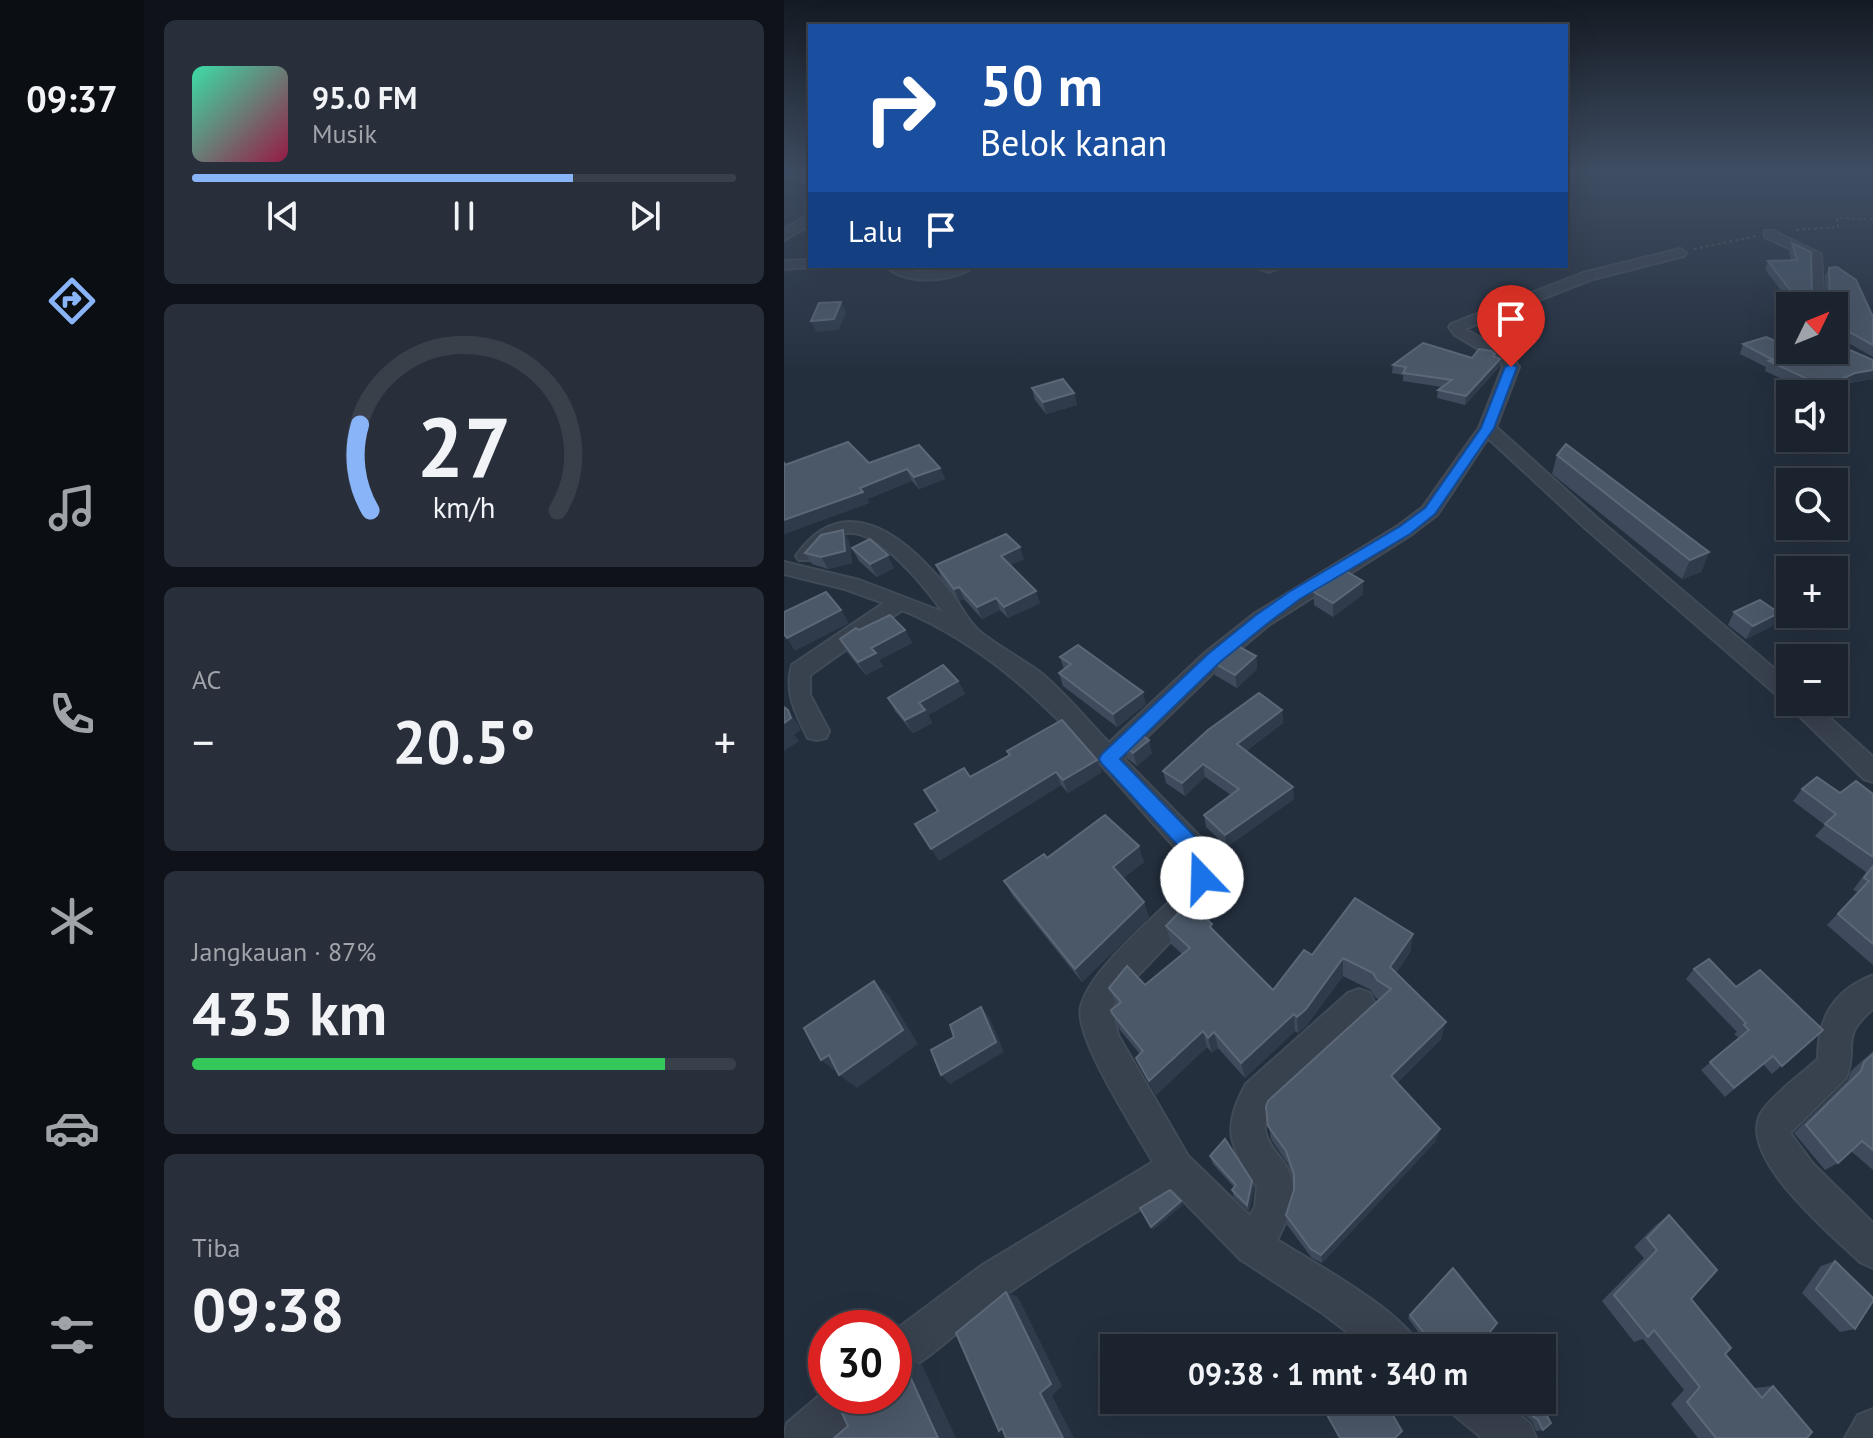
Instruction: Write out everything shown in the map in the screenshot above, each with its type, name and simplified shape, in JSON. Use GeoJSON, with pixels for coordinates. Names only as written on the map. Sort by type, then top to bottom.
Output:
{"type":"FeatureCollection","features":[{"type":"Feature","properties":{"kind":"street"},"geometry":{"type":"LineString","coordinates":[[1784,240],[1817,257],[1817,292]]}},
{"type":"Feature","properties":{"kind":"street"},"geometry":{"type":"LineString","coordinates":[[1108,759],[1214,658],[1262,619],[1405,530],[1430,511],[1487,428],[1510,363],[1456,327],[1588,276],[1680,253]]}},
{"type":"Feature","properties":{"kind":"street"},"geometry":{"type":"LineString","coordinates":[[784,265],[808,264]]}},
{"type":"Feature","properties":{"kind":"street"},"geometry":{"type":"LineString","coordinates":[[894,268],[911,276],[957,268]]}},
{"type":"Feature","properties":{"kind":"street"},"geometry":{"type":"LineString","coordinates":[[1487,428],[1591,523],[1776,683]]}},
{"type":"Feature","properties":{"kind":"street"},"geometry":{"type":"LineString","coordinates":[[789,568],[827,533],[849,526],[860,527],[899,552],[931,581],[949,602],[967,632]]}},
{"type":"Feature","properties":{"kind":"street"},"geometry":{"type":"LineString","coordinates":[[789,568],[854,582],[901,601],[967,632],[1009,659],[1036,682],[1194,849],[1200,861],[1202,878],[1197,894],[1106,987],[1096,1009],[1103,1041],[1176,1168],[1253,1246],[1335,1298],[1382,1334]]}},
{"type":"Feature","properties":{"kind":"street"},"geometry":{"type":"LineString","coordinates":[[817,731],[797,696],[796,684],[800,671],[901,601]]}},
{"type":"Feature","properties":{"kind":"street"},"geometry":{"type":"LineString","coordinates":[[1812,716],[1873,772]]}},
{"type":"Feature","properties":{"kind":"street"},"geometry":{"type":"LineString","coordinates":[[1873,990],[1848,1010],[1834,1031],[1834,1066],[1775,1122],[1773,1135],[1779,1150],[1803,1179],[1873,1249]]}},
{"type":"Feature","properties":{"kind":"street"},"geometry":{"type":"LineString","coordinates":[[1253,1246],[1272,1211],[1275,1182],[1244,1132],[1246,1115],[1258,1096],[1359,1004]]}},
{"type":"Feature","properties":{"kind":"street"},"geometry":{"type":"LineString","coordinates":[[912,1343],[1023,1257],[1176,1168]]}},
{"type":"Feature","properties":{"kind":"street"},"geometry":{"type":"LineString","coordinates":[[802,1438],[829,1414]]}},
{"type":"Feature","properties":{"kind":"street"},"geometry":{"type":"LineString","coordinates":[[1485,1414],[1515,1438]]}},
{"type":"Feature","properties":{"kind":"street"},"geometry":{"type":"LineString","coordinates":[[1866,1438],[1873,1430]]}},
{"type":"Feature","properties":{"kind":"building"},"geometry":{"type":"Polygon","coordinates":[[[1792,243],[1811,252],[1812,292],[1786,292],[1791,291],[1768,261],[1797,260],[1792,243]]]}},
{"type":"Feature","properties":{"kind":"building"},"geometry":{"type":"Polygon","coordinates":[[[1837,267],[1856,280],[1873,317],[1873,345],[1848,331],[1848,292],[1830,292],[1829,268],[1837,267]]]}},
{"type":"Feature","properties":{"kind":"building"},"geometry":{"type":"Polygon","coordinates":[[[841,302],[834,319],[811,321],[819,303],[841,302]]]}},
{"type":"Feature","properties":{"kind":"building"},"geometry":{"type":"Polygon","coordinates":[[[1766,337],[1776,341],[1776,364],[1848,364],[1848,349],[1873,360],[1873,370],[1840,380],[1809,380],[1769,361],[1773,360],[1743,344],[1766,337]]]}},
{"type":"Feature","properties":{"kind":"building"},"geometry":{"type":"Polygon","coordinates":[[[1423,343],[1472,358],[1479,349],[1491,351],[1495,354],[1493,356],[1500,359],[1466,396],[1438,390],[1452,380],[1403,373],[1406,367],[1393,365],[1423,343]]]}},
{"type":"Feature","properties":{"kind":"building"},"geometry":{"type":"Polygon","coordinates":[[[1063,379],[1074,393],[1043,402],[1032,388],[1063,379]]]}},
{"type":"Feature","properties":{"kind":"building"},"geometry":{"type":"Polygon","coordinates":[[[848,442],[869,463],[919,445],[940,468],[914,477],[907,469],[860,488],[863,492],[784,520],[784,462],[785,465],[848,442]]]}},
{"type":"Feature","properties":{"kind":"building"},"geometry":{"type":"Polygon","coordinates":[[[1566,444],[1709,552],[1690,560],[1557,455],[1566,444]]]}},
{"type":"Feature","properties":{"kind":"building"},"geometry":{"type":"Polygon","coordinates":[[[843,530],[845,551],[821,557],[805,553],[821,535],[843,530]]]}},
{"type":"Feature","properties":{"kind":"building"},"geometry":{"type":"Polygon","coordinates":[[[1006,534],[1020,547],[1001,556],[1036,591],[1004,607],[996,598],[977,607],[959,587],[954,589],[936,565],[1006,534]]]}},
{"type":"Feature","properties":{"kind":"building"},"geometry":{"type":"Polygon","coordinates":[[[870,539],[888,555],[870,564],[852,548],[870,539]]]}},
{"type":"Feature","properties":{"kind":"building"},"geometry":{"type":"Polygon","coordinates":[[[1344,570],[1363,581],[1333,603],[1314,592],[1344,570]]]}},
{"type":"Feature","properties":{"kind":"building"},"geometry":{"type":"Polygon","coordinates":[[[826,592],[841,610],[787,638],[784,634],[784,612],[826,592]]]}},
{"type":"Feature","properties":{"kind":"building"},"geometry":{"type":"Polygon","coordinates":[[[1760,600],[1776,611],[1776,614],[1753,626],[1734,612],[1760,600]]]}},
{"type":"Feature","properties":{"kind":"building"},"geometry":{"type":"Polygon","coordinates":[[[890,615],[905,630],[871,648],[876,653],[858,662],[840,639],[856,628],[859,630],[890,615]]]}},
{"type":"Feature","properties":{"kind":"building"},"geometry":{"type":"Polygon","coordinates":[[[1234,644],[1256,656],[1235,675],[1213,662],[1234,644]]]}},
{"type":"Feature","properties":{"kind":"building"},"geometry":{"type":"Polygon","coordinates":[[[1078,645],[1143,692],[1113,714],[1059,673],[1071,664],[1060,657],[1078,645]]]}},
{"type":"Feature","properties":{"kind":"building"},"geometry":{"type":"Polygon","coordinates":[[[943,665],[958,681],[919,703],[925,710],[905,720],[888,698],[943,665]]]}},
{"type":"Feature","properties":{"kind":"building"},"geometry":{"type":"Polygon","coordinates":[[[1259,693],[1282,710],[1237,744],[1293,787],[1225,835],[1204,815],[1239,789],[1203,764],[1182,783],[1163,771],[1208,730],[1259,693]]]}},
{"type":"Feature","properties":{"kind":"building"},"geometry":{"type":"Polygon","coordinates":[[[784,707],[791,718],[784,723],[784,707]]]}},
{"type":"Feature","properties":{"kind":"building"},"geometry":{"type":"Polygon","coordinates":[[[1062,720],[1097,760],[1063,780],[1056,772],[931,849],[915,824],[938,811],[924,790],[964,768],[970,777],[1010,755],[1007,751],[1062,720]]]}},
{"type":"Feature","properties":{"kind":"building"},"geometry":{"type":"Polygon","coordinates":[[[1138,733],[1149,740],[1133,753],[1125,746],[1138,733]]]}},
{"type":"Feature","properties":{"kind":"building"},"geometry":{"type":"Polygon","coordinates":[[[1817,777],[1840,793],[1856,781],[1873,794],[1873,857],[1825,824],[1836,814],[1802,789],[1817,777]]]}},
{"type":"Feature","properties":{"kind":"building"},"geometry":{"type":"Polygon","coordinates":[[[1105,815],[1139,846],[1113,867],[1144,902],[1075,969],[1004,881],[1044,854],[1047,858],[1105,815]]]}},
{"type":"Feature","properties":{"kind":"building"},"geometry":{"type":"Polygon","coordinates":[[[1873,866],[1873,944],[1838,914],[1869,881],[1864,878],[1873,866]]]}},
{"type":"Feature","properties":{"kind":"building"},"geometry":{"type":"Polygon","coordinates":[[[1355,898],[1413,934],[1390,967],[1446,1022],[1391,1076],[1440,1129],[1321,1255],[1311,1249],[1286,1215],[1294,1190],[1294,1174],[1286,1151],[1268,1126],[1266,1107],[1268,1101],[1391,989],[1377,980],[1373,973],[1343,958],[1306,1009],[1297,1017],[1294,1014],[1241,1063],[1214,1032],[1208,1038],[1203,1031],[1149,1081],[1136,1058],[1143,1051],[1112,1013],[1111,1010],[1121,1002],[1109,988],[1127,966],[1145,985],[1190,948],[1166,926],[1188,903],[1212,924],[1210,927],[1273,990],[1304,950],[1312,955],[1355,898]]]}},
{"type":"Feature","properties":{"kind":"building"},"geometry":{"type":"Polygon","coordinates":[[[1709,959],[1736,987],[1760,970],[1823,1030],[1782,1066],[1773,1056],[1734,1088],[1710,1062],[1749,1030],[1744,1025],[1746,1023],[1694,969],[1709,959]]]}},
{"type":"Feature","properties":{"kind":"building"},"geometry":{"type":"Polygon","coordinates":[[[874,981],[903,1030],[839,1075],[829,1055],[821,1060],[804,1028],[874,981]]]}},
{"type":"Feature","properties":{"kind":"building"},"geometry":{"type":"Polygon","coordinates":[[[981,1007],[996,1042],[941,1075],[931,1050],[954,1037],[950,1025],[981,1007]]]}},
{"type":"Feature","properties":{"kind":"building"},"geometry":{"type":"Polygon","coordinates":[[[1873,1054],[1873,1150],[1862,1141],[1838,1163],[1806,1125],[1861,1071],[1864,1062],[1873,1054]]]}},
{"type":"Feature","properties":{"kind":"building"},"geometry":{"type":"Polygon","coordinates":[[[1225,1139],[1252,1181],[1247,1205],[1232,1190],[1236,1185],[1210,1156],[1225,1139]]]}},
{"type":"Feature","properties":{"kind":"building"},"geometry":{"type":"Polygon","coordinates":[[[1170,1190],[1181,1201],[1151,1227],[1140,1208],[1170,1190]]]}},
{"type":"Feature","properties":{"kind":"building"},"geometry":{"type":"Polygon","coordinates":[[[1669,1215],[1717,1270],[1691,1299],[1731,1348],[1725,1354],[1762,1398],[1773,1386],[1812,1432],[1807,1438],[1716,1438],[1687,1402],[1700,1387],[1654,1330],[1648,1337],[1614,1295],[1657,1250],[1647,1238],[1669,1215]]]}},
{"type":"Feature","properties":{"kind":"building"},"geometry":{"type":"Polygon","coordinates":[[[1835,1261],[1873,1298],[1855,1329],[1816,1289],[1835,1261]]]}},
{"type":"Feature","properties":{"kind":"building"},"geometry":{"type":"Polygon","coordinates":[[[1453,1268],[1497,1323],[1488,1334],[1425,1334],[1410,1315],[1453,1268]]]}},
{"type":"Feature","properties":{"kind":"building"},"geometry":{"type":"Polygon","coordinates":[[[1006,1292],[1051,1384],[1040,1393],[1063,1438],[1006,1438],[1002,1428],[999,1431],[956,1333],[1006,1292]]]}},
{"type":"Feature","properties":{"kind":"building"},"geometry":{"type":"Polygon","coordinates":[[[912,1381],[938,1438],[834,1438],[848,1426],[842,1414],[912,1414],[912,1381]]]}},
{"type":"Feature","properties":{"kind":"building"},"geometry":{"type":"Polygon","coordinates":[[[1327,1414],[1392,1414],[1402,1431],[1395,1438],[1340,1438],[1327,1414]]]}},
{"type":"Feature","properties":{"kind":"building"},"geometry":{"type":"Polygon","coordinates":[[[1530,1414],[1546,1414],[1551,1423],[1543,1430],[1530,1414]]]}},
{"type":"Feature","properties":{"kind":"route"},"geometry":{"type":"LineString","coordinates":[[1202,878],[1200,861],[1194,849],[1108,759],[1214,658],[1262,619],[1405,530],[1430,511],[1487,428],[1511,367]]}}]}
